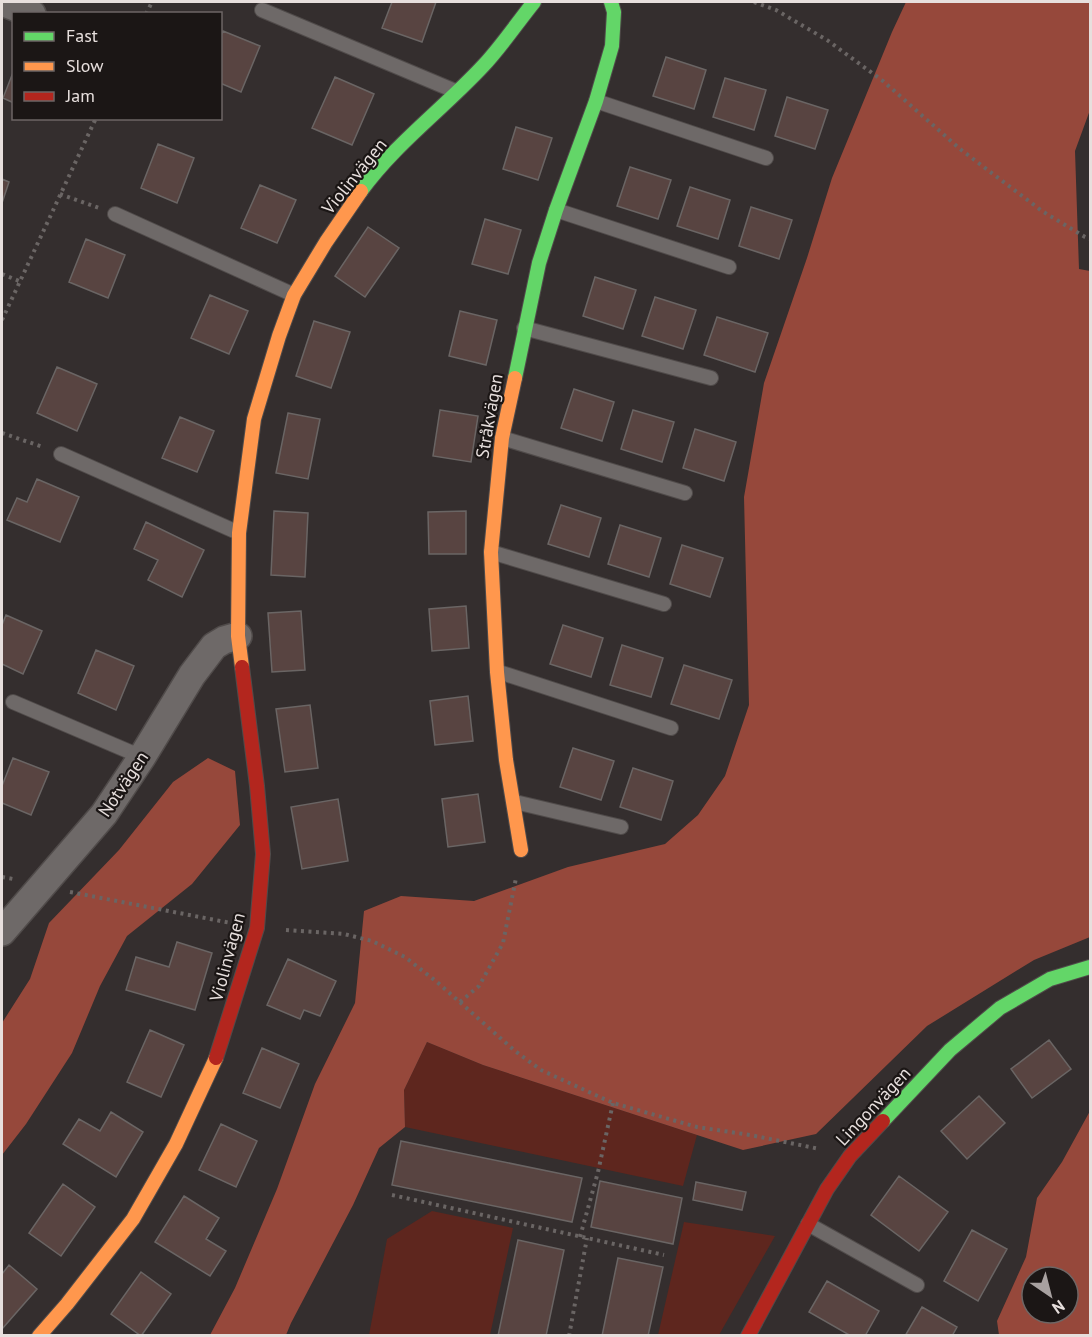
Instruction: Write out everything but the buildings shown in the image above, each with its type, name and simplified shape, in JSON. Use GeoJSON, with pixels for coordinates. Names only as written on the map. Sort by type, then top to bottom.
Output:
{"type":"FeatureCollection","features":[{"type":"Feature","properties":{"kind":"street"},"geometry":{"type":"LineString","coordinates":[[2,2],[27,12]]}},
{"type":"Feature","properties":{"kind":"street","name":"Violinvägen"},"geometry":{"type":"LineString","coordinates":[[39,1335],[67,1304],[133,1219],[176,1144],[219,1052],[257,928],[263,854],[238,636],[239,532],[254,419],[294,295],[326,242],[370,179],[417,129],[483,66],[534,2]]}},
{"type":"Feature","properties":{"kind":"street","name":"Stråkvägen"},"geometry":{"type":"LineString","coordinates":[[521,850],[506,760],[497,672],[491,552],[502,438],[539,262],[596,101],[612,46],[614,12],[611,2]]}},
{"type":"Feature","properties":{"kind":"street","name":"Notvägen"},"geometry":{"type":"LineString","coordinates":[[2,932],[104,814],[192,675],[214,646],[238,636]]}},
{"type":"Feature","properties":{"kind":"street","name":"Lingonvägen"},"geometry":{"type":"LineString","coordinates":[[748,1335],[827,1189],[850,1155],[950,1050],[1000,1008],[1050,979],[1090,966]]}},
{"type":"Feature","properties":{"kind":"lane"},"geometry":{"type":"LineString","coordinates":[[262,10],[457,92]]}},
{"type":"Feature","properties":{"kind":"lane"},"geometry":{"type":"LineString","coordinates":[[596,101],[766,158]]}},
{"type":"Feature","properties":{"kind":"lane"},"geometry":{"type":"LineString","coordinates":[[556,210],[729,267]]}},
{"type":"Feature","properties":{"kind":"lane"},"geometry":{"type":"LineString","coordinates":[[116,214],[294,295]]}},
{"type":"Feature","properties":{"kind":"lane"},"geometry":{"type":"LineString","coordinates":[[524,328],[711,378]]}},
{"type":"Feature","properties":{"kind":"lane"},"geometry":{"type":"LineString","coordinates":[[502,438],[685,493]]}},
{"type":"Feature","properties":{"kind":"lane"},"geometry":{"type":"LineString","coordinates":[[61,454],[239,532]]}},
{"type":"Feature","properties":{"kind":"lane"},"geometry":{"type":"LineString","coordinates":[[491,552],[664,604]]}},
{"type":"Feature","properties":{"kind":"lane"},"geometry":{"type":"LineString","coordinates":[[497,672],[671,728]]}},
{"type":"Feature","properties":{"kind":"lane"},"geometry":{"type":"LineString","coordinates":[[13,702],[142,757]]}},
{"type":"Feature","properties":{"kind":"lane"},"geometry":{"type":"LineString","coordinates":[[513,801],[621,828]]}},
{"type":"Feature","properties":{"kind":"lane"},"geometry":{"type":"LineString","coordinates":[[808,1224],[917,1285]]}},
{"type":"Feature","properties":{"kind":"path"},"geometry":{"type":"LineString","coordinates":[[754,2],[776,10],[827,40],[883,81],[960,149],[1042,211],[1090,239]]}},
{"type":"Feature","properties":{"kind":"path"},"geometry":{"type":"LineString","coordinates":[[2,320],[95,120]]}},
{"type":"Feature","properties":{"kind":"path"},"geometry":{"type":"LineString","coordinates":[[60,194],[116,214]]}},
{"type":"Feature","properties":{"kind":"path"},"geometry":{"type":"LineString","coordinates":[[2,274],[19,281]]}},
{"type":"Feature","properties":{"kind":"path"},"geometry":{"type":"LineString","coordinates":[[2,433],[61,454]]}},
{"type":"Feature","properties":{"kind":"path"},"geometry":{"type":"LineString","coordinates":[[460,1002],[479,986],[503,943],[521,850]]}},
{"type":"Feature","properties":{"kind":"path"},"geometry":{"type":"LineString","coordinates":[[2,877],[257,928],[344,934],[372,941],[405,957],[541,1070],[613,1103],[697,1127],[850,1155]]}},
{"type":"Feature","properties":{"kind":"path"},"geometry":{"type":"LineString","coordinates":[[580,1237],[598,1172],[613,1103]]}},
{"type":"Feature","properties":{"kind":"path"},"geometry":{"type":"LineString","coordinates":[[392,1195],[664,1255]]}},
{"type":"Feature","properties":{"kind":"path"},"geometry":{"type":"LineString","coordinates":[[569,1335],[586,1238]]}},
{"type":"Feature","properties":{"kind":"shaded area"},"geometry":{"type":"Polygon","coordinates":[[[906,2],[1090,2],[1090,110],[1075,151],[1079,269],[1090,271],[1090,937],[1034,960],[927,1026],[816,1134],[743,1150],[483,1065],[427,1042],[404,1090],[405,1127],[379,1148],[353,1205],[286,1335],[210,1335],[235,1288],[277,1189],[315,1084],[355,1003],[364,911],[401,896],[474,901],[568,867],[665,844],[698,815],[725,776],[749,705],[744,497],[764,383],[832,178],[906,2]]]}},
{"type":"Feature","properties":{"kind":"shaded area"},"geometry":{"type":"Polygon","coordinates":[[[208,758],[235,771],[240,825],[192,884],[127,936],[100,986],[72,1053],[26,1124],[2,1155],[2,1023],[30,979],[49,923],[119,850],[173,782],[208,758]]]}},
{"type":"Feature","properties":{"kind":"shaded area"},"geometry":{"type":"Polygon","coordinates":[[[427,1042],[483,1065],[697,1135],[683,1186],[405,1127],[404,1090],[427,1042]]]}},
{"type":"Feature","properties":{"kind":"shaded area"},"geometry":{"type":"Polygon","coordinates":[[[1090,1111],[1090,1335],[999,1335],[997,1321],[1020,1270],[1020,1325],[1080,1325],[1080,1265],[1022,1265],[1026,1257],[1037,1198],[1062,1162],[1090,1111]]]}},
{"type":"Feature","properties":{"kind":"shaded area"},"geometry":{"type":"Polygon","coordinates":[[[432,1211],[513,1228],[490,1335],[369,1335],[387,1239],[432,1211]]]}},
{"type":"Feature","properties":{"kind":"shaded area"},"geometry":{"type":"Polygon","coordinates":[[[684,1222],[775,1236],[719,1335],[658,1335],[684,1222]]]}},
{"type":"Feature","properties":{"kind":"traffic: fast"},"geometry":{"type":"LineString","coordinates":[[361,191],[404,142],[483,66],[534,2]]}},
{"type":"Feature","properties":{"kind":"traffic: fast"},"geometry":{"type":"LineString","coordinates":[[515,378],[539,263],[596,101],[612,46],[614,12],[611,2]]}},
{"type":"Feature","properties":{"kind":"traffic: fast"},"geometry":{"type":"LineString","coordinates":[[883,1121],[950,1050],[1000,1008],[1050,979],[1090,967]]}},
{"type":"Feature","properties":{"kind":"traffic: slow"},"geometry":{"type":"LineString","coordinates":[[242,667],[238,636],[239,533],[254,419],[294,295],[326,242],[361,191]]}},
{"type":"Feature","properties":{"kind":"traffic: slow"},"geometry":{"type":"LineString","coordinates":[[515,378],[502,438],[491,552],[497,672],[506,760],[521,850]]}},
{"type":"Feature","properties":{"kind":"traffic: slow"},"geometry":{"type":"LineString","coordinates":[[39,1336],[133,1219],[176,1144],[216,1058]]}},
{"type":"Feature","properties":{"kind":"traffic: jam"},"geometry":{"type":"LineString","coordinates":[[216,1058],[257,928],[263,854],[242,667]]}},
{"type":"Feature","properties":{"kind":"traffic: jam"},"geometry":{"type":"LineString","coordinates":[[748,1336],[827,1189],[850,1156],[883,1121]]}}]}
